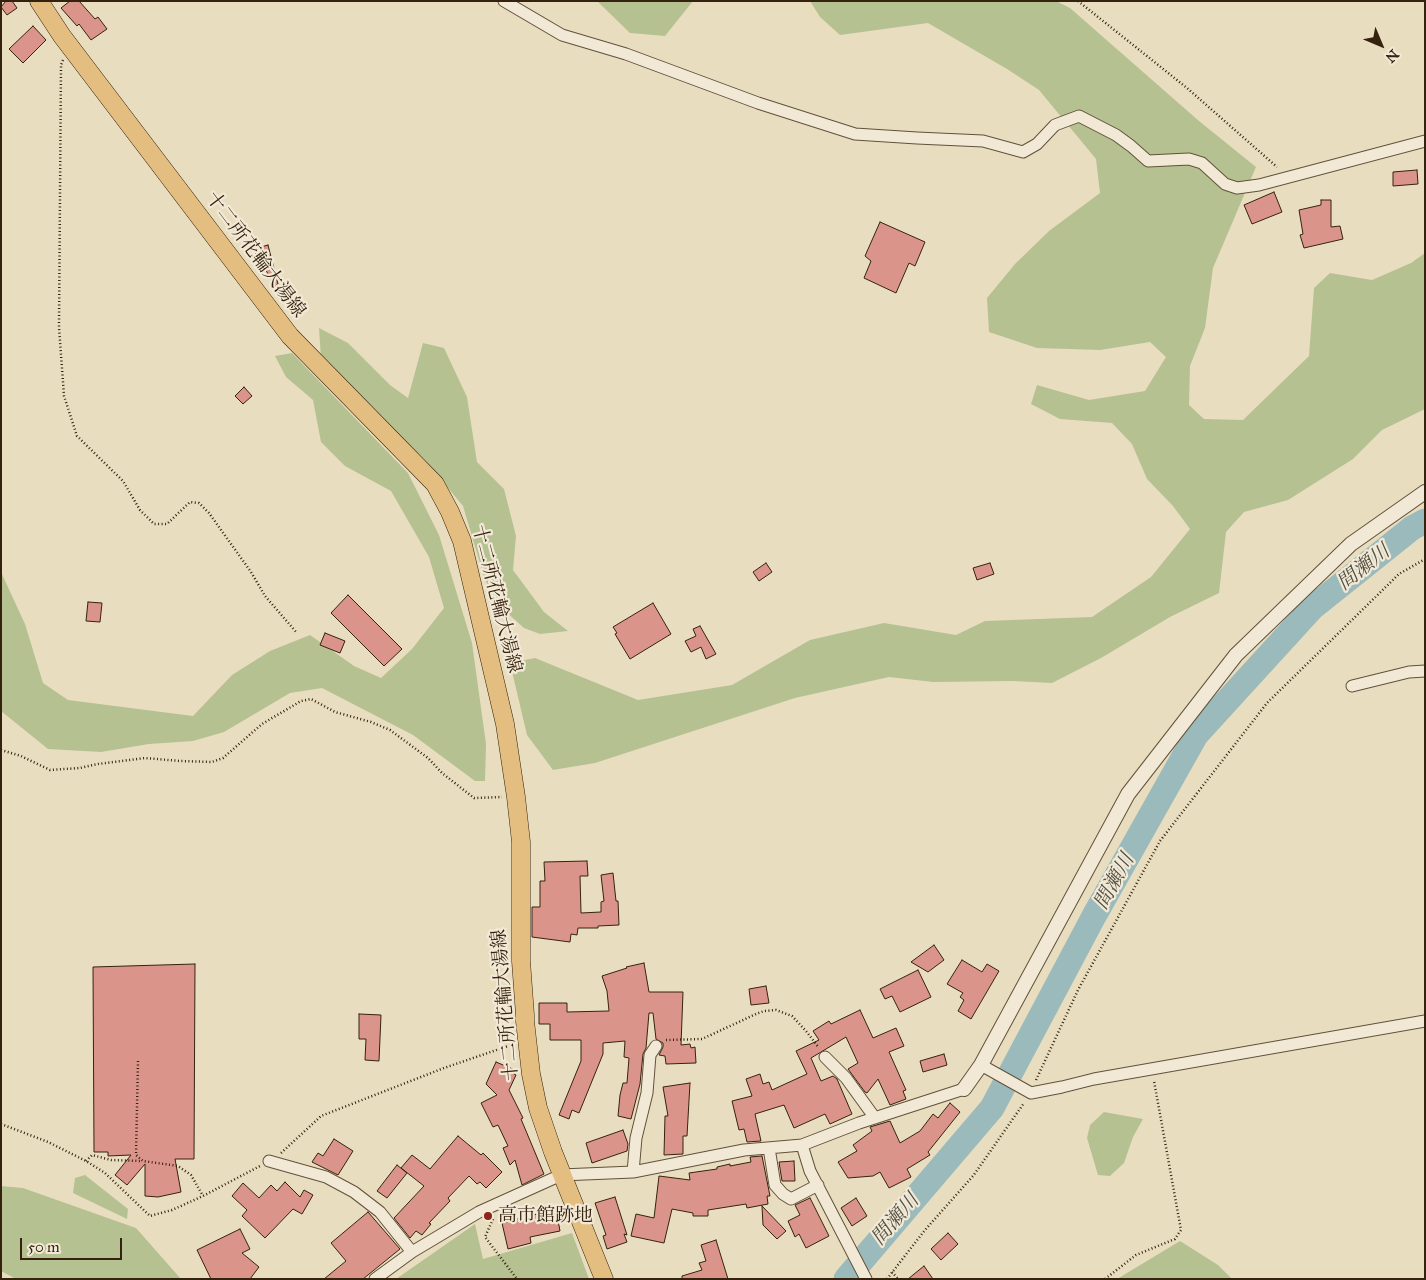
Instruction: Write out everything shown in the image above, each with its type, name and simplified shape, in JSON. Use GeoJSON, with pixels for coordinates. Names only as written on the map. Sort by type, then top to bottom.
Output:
{"type":"FeatureCollection","features":[{"type":"Feature","properties":{"kind":"main road","name":"十二所花輪大湯線"},"geometry":{"type":"LineString","coordinates":[[39,1],[70,45],[290,336],[435,484],[450,512],[462,541],[505,724],[516,797],[521,842],[521,961],[531,1074],[538,1108],[561,1175],[604,1279]]}},
{"type":"Feature","properties":{"kind":"street"},"geometry":{"type":"LineString","coordinates":[[504,1],[562,35],[626,54],[758,103],[855,134],[983,141],[1023,152],[1037,144],[1054,125],[1079,116],[1116,135],[1148,161],[1190,159],[1202,163],[1225,184],[1238,188],[1259,185],[1425,141]]}},
{"type":"Feature","properties":{"kind":"street"},"geometry":{"type":"LineString","coordinates":[[376,1279],[412,1252],[480,1212],[561,1175],[633,1172],[744,1150],[802,1145],[874,1118],[964,1089],[986,1068],[1128,794],[1236,655],[1351,544],[1425,492]]}},
{"type":"Feature","properties":{"kind":"street"},"geometry":{"type":"LineString","coordinates":[[1352,686],[1409,672],[1425,671]]}},
{"type":"Feature","properties":{"kind":"street"},"geometry":{"type":"LineString","coordinates":[[986,1068],[1031,1093],[1151,1069],[1425,1021]]}},
{"type":"Feature","properties":{"kind":"street"},"geometry":{"type":"LineString","coordinates":[[633,1172],[636,1138],[646,1093],[650,1054],[656,1046]]}},
{"type":"Feature","properties":{"kind":"street"},"geometry":{"type":"LineString","coordinates":[[825,1057],[846,1078],[874,1118]]}},
{"type":"Feature","properties":{"kind":"street"},"geometry":{"type":"LineString","coordinates":[[802,1145],[810,1171],[866,1279]]}},
{"type":"Feature","properties":{"kind":"street"},"geometry":{"type":"LineString","coordinates":[[769,1148],[775,1185],[783,1194],[791,1199],[818,1185]]}},
{"type":"Feature","properties":{"kind":"street"},"geometry":{"type":"LineString","coordinates":[[269,1161],[326,1178],[354,1192],[380,1212],[412,1252]]}},
{"type":"Feature","properties":{"kind":"path"},"geometry":{"type":"LineString","coordinates":[[1078,1],[1187,88],[1281,171],[1286,178]]}},
{"type":"Feature","properties":{"kind":"path"},"geometry":{"type":"LineString","coordinates":[[70,45],[61,65],[59,328],[64,396],[77,436],[122,481],[140,510],[154,524],[167,524],[190,502],[199,503],[209,513],[251,572],[265,596],[297,633]]}},
{"type":"Feature","properties":{"kind":"path"},"geometry":{"type":"LineString","coordinates":[[887,1279],[925,1230],[973,1176],[1031,1093],[1078,990],[1160,841],[1267,703],[1400,574],[1425,559]]}},
{"type":"Feature","properties":{"kind":"path"},"geometry":{"type":"LineString","coordinates":[[1,750],[21,756],[50,770],[80,768],[145,758],[212,762],[223,758],[262,724],[301,701],[311,700],[335,712],[371,722],[390,730],[428,758],[442,773],[474,798],[516,797]]}},
{"type":"Feature","properties":{"kind":"path"},"geometry":{"type":"LineString","coordinates":[[656,1046],[665,1040],[702,1039],[756,1014],[776,1010],[792,1016],[806,1031],[825,1057]]}},
{"type":"Feature","properties":{"kind":"path"},"geometry":{"type":"LineString","coordinates":[[1,1124],[48,1142],[86,1161],[105,1173],[150,1216],[172,1210],[203,1196],[278,1156],[321,1116],[444,1068],[527,1039]]}},
{"type":"Feature","properties":{"kind":"path"},"geometry":{"type":"LineString","coordinates":[[138,1061],[136,1155],[143,1161]]}},
{"type":"Feature","properties":{"kind":"path"},"geometry":{"type":"LineString","coordinates":[[1104,1279],[1136,1255],[1175,1239],[1181,1230],[1151,1069]]}},
{"type":"Feature","properties":{"kind":"path"},"geometry":{"type":"LineString","coordinates":[[86,1161],[92,1155],[111,1160],[143,1161],[178,1166],[190,1175],[203,1196]]}},
{"type":"Feature","properties":{"kind":"path"},"geometry":{"type":"LineString","coordinates":[[491,1224],[485,1236],[517,1279]]}},
{"type":"Feature","properties":{"kind":"path"},"geometry":{"type":"LineString","coordinates":[[892,1272],[898,1279]]}},
{"type":"Feature","properties":{"kind":"green space"},"geometry":{"type":"Polygon","coordinates":[[[597,1],[693,1],[665,36],[630,33],[597,1]]]}},
{"type":"Feature","properties":{"kind":"green space"},"geometry":{"type":"Polygon","coordinates":[[[810,1],[1056,1],[1070,8],[1199,121],[1256,167],[1213,268],[1205,328],[1190,366],[1189,405],[1204,419],[1243,420],[1309,356],[1314,288],[1330,273],[1372,280],[1411,263],[1425,253],[1425,409],[1382,430],[1353,459],[1288,500],[1244,512],[1226,532],[1219,593],[1170,617],[1101,658],[1052,683],[1013,681],[933,682],[889,677],[795,698],[595,763],[553,770],[527,735],[510,663],[535,658],[638,700],[732,685],[810,640],[884,623],[956,635],[985,621],[1092,617],[1151,577],[1190,529],[1173,506],[1147,479],[1132,444],[1112,423],[1060,419],[1031,404],[1037,385],[1089,400],[1145,391],[1166,357],[1150,342],[1100,350],[1037,348],[989,332],[987,298],[1015,264],[1049,231],[1100,193],[1096,159],[1039,90],[928,23],[840,35],[820,17],[810,1]]]}},
{"type":"Feature","properties":{"kind":"green space"},"geometry":{"type":"Polygon","coordinates":[[[319,328],[348,343],[390,385],[408,398],[423,343],[444,348],[467,397],[477,462],[504,489],[516,536],[513,570],[544,612],[568,631],[540,634],[524,628],[505,611],[485,580],[463,506],[424,459],[321,359],[319,328]]]}},
{"type":"Feature","properties":{"kind":"green space"},"geometry":{"type":"Polygon","coordinates":[[[292,353],[408,473],[439,535],[472,643],[486,744],[485,781],[475,781],[413,735],[322,688],[290,693],[224,732],[193,741],[149,744],[101,752],[48,749],[1,711],[1,572],[25,624],[43,683],[68,700],[193,716],[232,675],[270,651],[310,635],[354,666],[381,678],[412,649],[444,608],[429,557],[391,491],[345,466],[321,442],[313,400],[286,377],[275,356],[292,353]]]}},
{"type":"Feature","properties":{"kind":"green space"},"geometry":{"type":"Polygon","coordinates":[[[1104,1112],[1143,1119],[1133,1137],[1124,1163],[1110,1176],[1098,1175],[1087,1138],[1090,1125],[1104,1112]]]}},
{"type":"Feature","properties":{"kind":"green space"},"geometry":{"type":"Polygon","coordinates":[[[85,1175],[128,1209],[127,1219],[73,1193],[75,1178],[85,1175]]]}},
{"type":"Feature","properties":{"kind":"green space"},"geometry":{"type":"Polygon","coordinates":[[[1,1186],[23,1188],[136,1228],[181,1279],[16,1279],[1,1271],[1,1186]]]}},
{"type":"Feature","properties":{"kind":"green space"},"geometry":{"type":"Polygon","coordinates":[[[475,1224],[483,1259],[572,1233],[589,1279],[396,1279],[475,1224]]]}},
{"type":"Feature","properties":{"kind":"green space"},"geometry":{"type":"Polygon","coordinates":[[[1180,1241],[1218,1265],[1232,1279],[1117,1279],[1180,1241]]]}},
{"type":"Feature","properties":{"kind":"building"},"geometry":{"type":"Polygon","coordinates":[[[6,1],[12,1],[17,8],[7,15],[1,7],[6,1]]]}},
{"type":"Feature","properties":{"kind":"building"},"geometry":{"type":"Polygon","coordinates":[[[70,1],[79,1],[95,19],[98,17],[107,29],[91,40],[79,24],[77,26],[61,8],[70,1]]]}},
{"type":"Feature","properties":{"kind":"building"},"geometry":{"type":"Polygon","coordinates":[[[33,26],[46,40],[23,63],[9,49],[33,26]]]}},
{"type":"Feature","properties":{"kind":"building"},"geometry":{"type":"Polygon","coordinates":[[[1417,170],[1418,184],[1393,186],[1393,172],[1417,170]]]}},
{"type":"Feature","properties":{"kind":"building"},"geometry":{"type":"Polygon","coordinates":[[[1274,192],[1282,212],[1252,224],[1244,205],[1274,192]]]}},
{"type":"Feature","properties":{"kind":"building"},"geometry":{"type":"Polygon","coordinates":[[[1321,200],[1331,200],[1331,227],[1340,226],[1343,239],[1304,248],[1300,235],[1303,234],[1299,210],[1321,205],[1321,200]]]}},
{"type":"Feature","properties":{"kind":"building"},"geometry":{"type":"Polygon","coordinates":[[[880,222],[925,242],[915,266],[909,263],[896,293],[864,278],[871,261],[865,256],[880,222]]]}},
{"type":"Feature","properties":{"kind":"building"},"geometry":{"type":"Polygon","coordinates":[[[268,245],[278,284],[275,286],[264,267],[260,268],[254,249],[268,245]]]}},
{"type":"Feature","properties":{"kind":"building"},"geometry":{"type":"Polygon","coordinates":[[[244,387],[252,396],[243,404],[235,396],[244,387]]]}},
{"type":"Feature","properties":{"kind":"building"},"geometry":{"type":"Polygon","coordinates":[[[766,563],[772,572],[759,581],[753,572],[766,563]]]}},
{"type":"Feature","properties":{"kind":"building"},"geometry":{"type":"Polygon","coordinates":[[[990,563],[994,574],[977,580],[973,568],[990,563]]]}},
{"type":"Feature","properties":{"kind":"building"},"geometry":{"type":"Polygon","coordinates":[[[348,595],[402,649],[384,666],[331,613],[348,595]]]}},
{"type":"Feature","properties":{"kind":"building"},"geometry":{"type":"Polygon","coordinates":[[[88,602],[102,603],[100,622],[86,621],[88,602]]]}},
{"type":"Feature","properties":{"kind":"building"},"geometry":{"type":"Polygon","coordinates":[[[653,603],[671,634],[630,659],[615,634],[617,633],[613,627],[653,603]]]}},
{"type":"Feature","properties":{"kind":"building"},"geometry":{"type":"Polygon","coordinates":[[[700,626],[716,654],[706,659],[701,647],[691,652],[685,641],[696,636],[693,629],[700,626]]]}},
{"type":"Feature","properties":{"kind":"building"},"geometry":{"type":"Polygon","coordinates":[[[325,633],[345,641],[340,653],[320,645],[325,633]]]}},
{"type":"Feature","properties":{"kind":"building"},"geometry":{"type":"Polygon","coordinates":[[[587,861],[588,876],[580,876],[581,913],[601,912],[601,902],[604,901],[601,875],[613,873],[616,901],[618,901],[619,925],[578,928],[577,935],[571,934],[570,942],[532,937],[532,907],[540,907],[540,881],[545,881],[544,862],[587,861]]]}},
{"type":"Feature","properties":{"kind":"building"},"geometry":{"type":"Polygon","coordinates":[[[934,945],[944,960],[928,972],[911,962],[934,945]]]}},
{"type":"Feature","properties":{"kind":"building"},"geometry":{"type":"Polygon","coordinates":[[[962,960],[982,972],[987,964],[999,971],[971,1019],[958,1011],[964,1000],[960,997],[963,993],[947,984],[962,960]]]}},
{"type":"Feature","properties":{"kind":"building"},"geometry":{"type":"Polygon","coordinates":[[[644,963],[649,992],[683,992],[681,1045],[690,1044],[691,1048],[695,1047],[696,1063],[666,1064],[665,1056],[659,1055],[663,1043],[656,1039],[653,1013],[649,1013],[640,1084],[631,1119],[618,1116],[623,1083],[627,1083],[629,1058],[624,1057],[625,1041],[603,1043],[603,1054],[579,1113],[572,1110],[569,1119],[559,1115],[581,1061],[581,1040],[550,1040],[550,1024],[539,1024],[539,1003],[567,1003],[567,1012],[609,1011],[607,991],[602,976],[626,967],[644,963]]]}},
{"type":"Feature","properties":{"kind":"building"},"geometry":{"type":"Polygon","coordinates":[[[195,964],[194,1159],[175,1159],[181,1192],[158,1197],[145,1196],[145,1164],[127,1185],[115,1175],[131,1155],[108,1156],[108,1152],[94,1152],[93,967],[195,964]]]}},
{"type":"Feature","properties":{"kind":"building"},"geometry":{"type":"Polygon","coordinates":[[[918,970],[931,997],[900,1012],[892,996],[885,999],[880,989],[918,970]]]}},
{"type":"Feature","properties":{"kind":"building"},"geometry":{"type":"Polygon","coordinates":[[[766,986],[769,1003],[751,1005],[749,989],[766,986]]]}},
{"type":"Feature","properties":{"kind":"building"},"geometry":{"type":"Polygon","coordinates":[[[860,1010],[873,1038],[896,1028],[904,1046],[889,1052],[906,1090],[903,1091],[906,1099],[890,1105],[878,1079],[867,1093],[865,1092],[848,1069],[858,1063],[846,1037],[811,1058],[821,1081],[833,1076],[837,1079],[852,1114],[830,1124],[825,1114],[794,1128],[784,1105],[755,1114],[761,1141],[747,1142],[744,1129],[739,1130],[732,1101],[752,1096],[746,1079],[760,1074],[763,1084],[769,1082],[772,1090],[807,1074],[796,1051],[819,1040],[813,1031],[829,1021],[831,1024],[860,1010]]]}},
{"type":"Feature","properties":{"kind":"building"},"geometry":{"type":"Polygon","coordinates":[[[359,1014],[381,1015],[379,1061],[365,1060],[366,1039],[359,1039],[359,1014]]]}},
{"type":"Feature","properties":{"kind":"building"},"geometry":{"type":"Polygon","coordinates":[[[944,1054],[947,1065],[923,1072],[920,1061],[944,1054]]]}},
{"type":"Feature","properties":{"kind":"building"},"geometry":{"type":"Polygon","coordinates":[[[496,1062],[515,1070],[514,1074],[516,1075],[509,1090],[523,1118],[521,1119],[544,1174],[522,1185],[515,1160],[510,1165],[503,1148],[508,1146],[498,1125],[493,1127],[481,1103],[497,1095],[486,1084],[496,1062]]]}},
{"type":"Feature","properties":{"kind":"building"},"geometry":{"type":"Polygon","coordinates":[[[690,1083],[687,1136],[683,1136],[683,1154],[664,1155],[665,1116],[668,1116],[663,1087],[690,1083]]]}},
{"type":"Feature","properties":{"kind":"building"},"geometry":{"type":"Polygon","coordinates":[[[950,1103],[960,1112],[928,1152],[930,1155],[907,1169],[911,1177],[889,1188],[880,1172],[873,1176],[848,1178],[838,1162],[857,1151],[853,1145],[872,1131],[870,1127],[890,1121],[900,1143],[920,1131],[933,1114],[938,1118],[950,1103]]]}},
{"type":"Feature","properties":{"kind":"building"},"geometry":{"type":"Polygon","coordinates":[[[623,1130],[628,1144],[627,1151],[592,1163],[586,1143],[623,1130]]]}},
{"type":"Feature","properties":{"kind":"building"},"geometry":{"type":"Polygon","coordinates":[[[458,1136],[481,1155],[483,1153],[502,1172],[486,1188],[480,1182],[477,1184],[469,1176],[448,1198],[450,1201],[429,1223],[431,1224],[422,1235],[416,1231],[410,1238],[394,1218],[424,1186],[401,1168],[412,1155],[430,1169],[458,1136]]]}},
{"type":"Feature","properties":{"kind":"building"},"geometry":{"type":"Polygon","coordinates":[[[334,1139],[353,1151],[338,1175],[312,1162],[318,1153],[323,1156],[334,1139]]]}},
{"type":"Feature","properties":{"kind":"building"},"geometry":{"type":"Polygon","coordinates":[[[762,1156],[770,1196],[767,1196],[768,1204],[747,1208],[746,1204],[708,1210],[708,1216],[693,1216],[693,1213],[672,1209],[664,1243],[631,1236],[636,1214],[654,1218],[659,1176],[690,1180],[689,1173],[717,1169],[717,1167],[730,1164],[730,1166],[751,1162],[750,1157],[762,1156]]]}},
{"type":"Feature","properties":{"kind":"building"},"geometry":{"type":"Polygon","coordinates":[[[794,1161],[795,1181],[782,1181],[779,1162],[794,1161]]]}},
{"type":"Feature","properties":{"kind":"building"},"geometry":{"type":"Polygon","coordinates":[[[397,1165],[407,1173],[387,1198],[377,1191],[397,1165]]]}},
{"type":"Feature","properties":{"kind":"building"},"geometry":{"type":"Polygon","coordinates":[[[285,1182],[300,1197],[304,1190],[313,1195],[302,1214],[293,1209],[265,1238],[242,1216],[247,1210],[232,1196],[243,1183],[259,1198],[271,1185],[277,1191],[285,1182]]]}},
{"type":"Feature","properties":{"kind":"building"},"geometry":{"type":"Polygon","coordinates":[[[615,1197],[627,1235],[624,1234],[627,1242],[607,1249],[603,1236],[606,1235],[595,1203],[615,1197]]]}},
{"type":"Feature","properties":{"kind":"building"},"geometry":{"type":"Polygon","coordinates":[[[810,1198],[829,1236],[806,1248],[799,1234],[795,1237],[788,1221],[800,1215],[795,1205],[810,1198]]]}},
{"type":"Feature","properties":{"kind":"building"},"geometry":{"type":"Polygon","coordinates":[[[856,1198],[867,1216],[852,1226],[841,1208],[856,1198]]]}},
{"type":"Feature","properties":{"kind":"building"},"geometry":{"type":"Polygon","coordinates":[[[762,1206],[786,1231],[777,1239],[763,1225],[762,1206]]]}},
{"type":"Feature","properties":{"kind":"building"},"geometry":{"type":"Polygon","coordinates":[[[556,1209],[560,1231],[530,1237],[531,1243],[508,1249],[502,1223],[556,1209]]]}},
{"type":"Feature","properties":{"kind":"building"},"geometry":{"type":"Polygon","coordinates":[[[368,1212],[400,1249],[363,1279],[324,1279],[346,1261],[331,1243],[368,1212]]]}},
{"type":"Feature","properties":{"kind":"building"},"geometry":{"type":"Polygon","coordinates":[[[240,1229],[250,1249],[242,1253],[259,1267],[250,1279],[211,1279],[197,1250],[240,1229]]]}},
{"type":"Feature","properties":{"kind":"building"},"geometry":{"type":"Polygon","coordinates":[[[948,1233],[958,1244],[941,1260],[931,1249],[948,1233]]]}},
{"type":"Feature","properties":{"kind":"building"},"geometry":{"type":"Polygon","coordinates":[[[716,1240],[728,1279],[682,1279],[682,1276],[702,1270],[699,1263],[706,1261],[701,1245],[716,1240]]]}},
{"type":"Feature","properties":{"kind":"building"},"geometry":{"type":"Polygon","coordinates":[[[924,1266],[933,1279],[908,1279],[924,1266]]]}},
{"type":"Feature","properties":{"kind":"waterway","name":"間瀬川"},"geometry":{"type":"LineString","coordinates":[[846,1279],[992,1108],[1094,916],[1196,735],[1312,608],[1412,528],[1425,521]]}},
{"type":"Feature","properties":{"kind":"place","name":"高市館跡地"},"geometry":{"type":"Point","coordinates":[488,1216]}}]}
